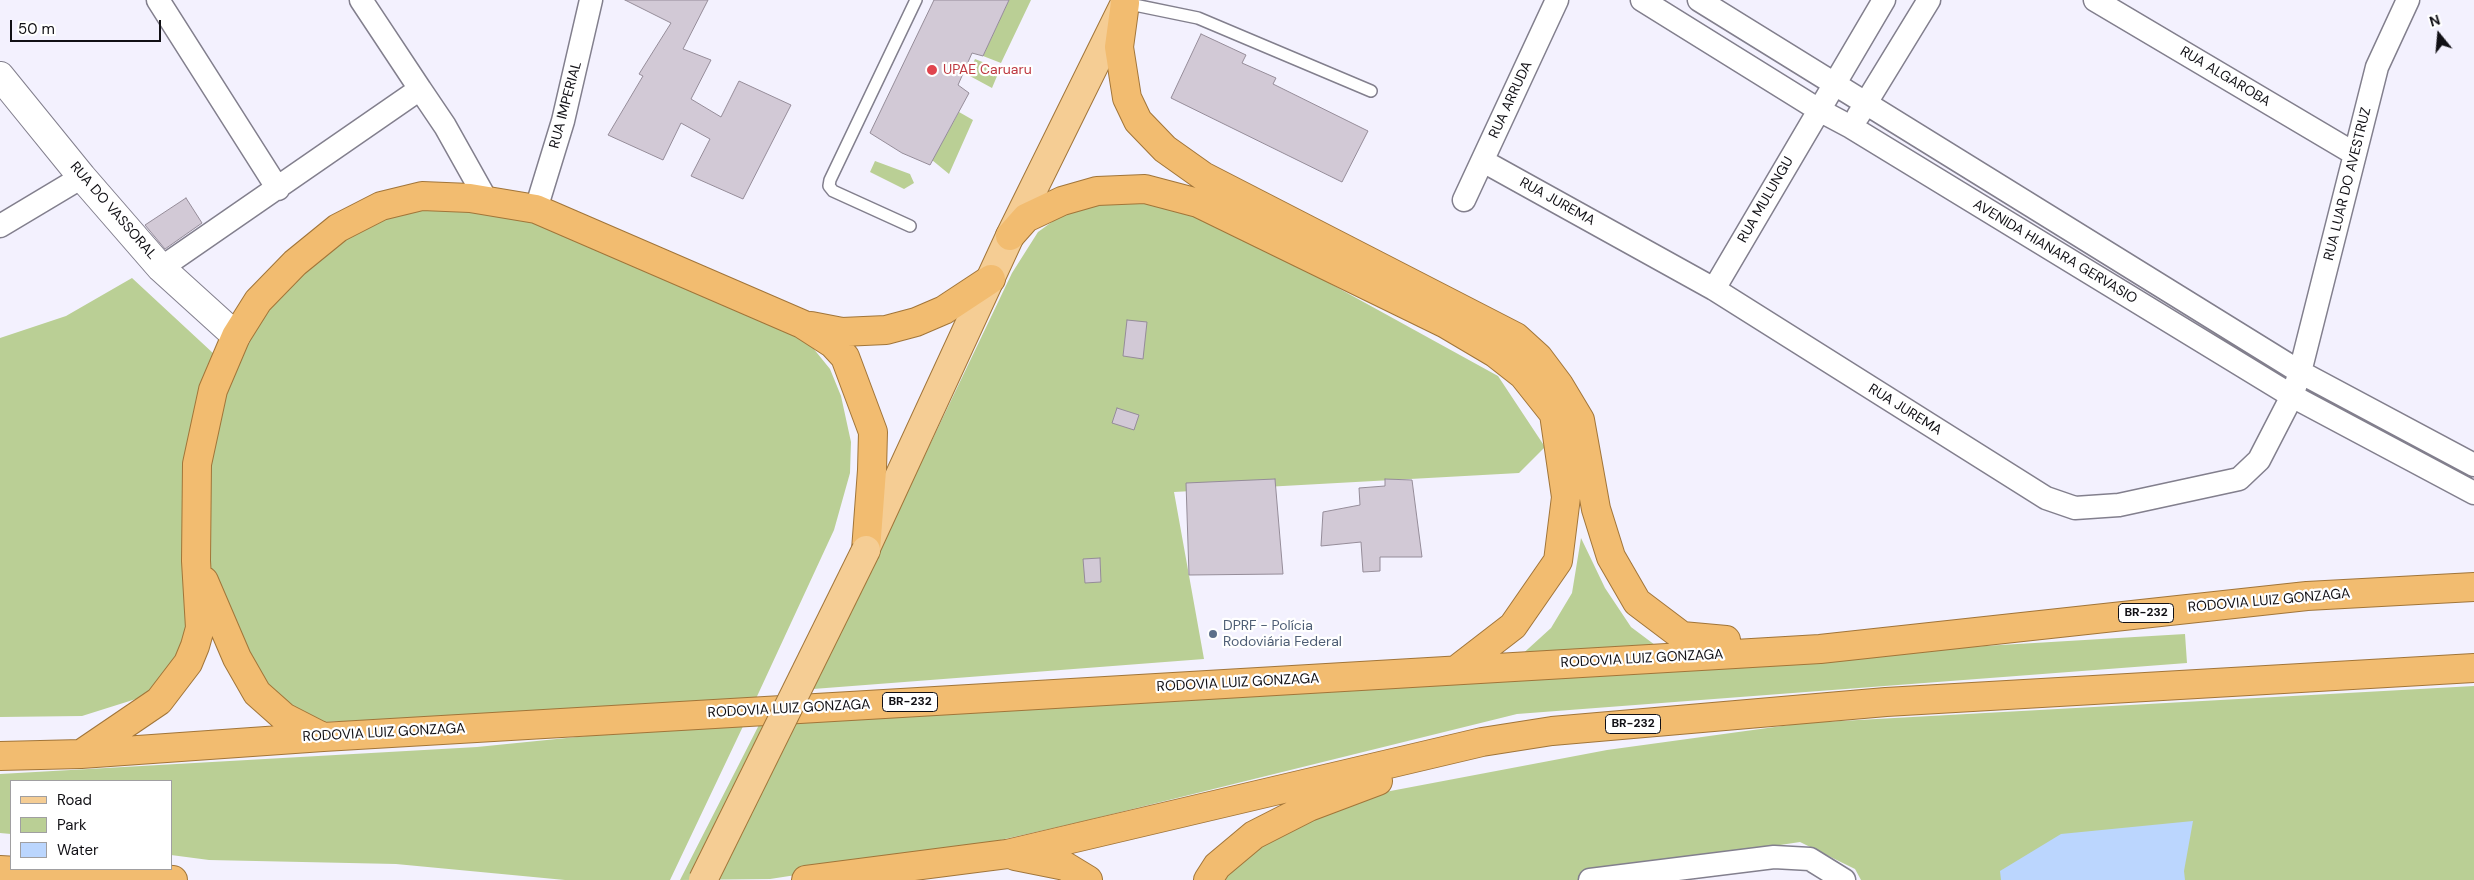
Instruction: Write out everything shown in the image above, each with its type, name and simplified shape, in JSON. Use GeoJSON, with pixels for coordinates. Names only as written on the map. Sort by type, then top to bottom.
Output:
{"type":"FeatureCollection","features":[{"type":"Feature","properties":{"kind":"highway"},"geometry":{"type":"LineString","coordinates":[[1126,2],[1119,47],[1127,98],[1138,121],[1165,149],[1203,176],[1516,336],[1538,357],[1560,385],[1580,420],[1596,509],[1611,557],[1637,602],[1682,636],[1820,649]]}},
{"type":"Feature","properties":{"kind":"highway"},"geometry":{"type":"LineString","coordinates":[[1010,236],[1026,218],[1062,201],[1097,191],[1145,189],[1198,203],[1446,324],[1495,353],[1523,375],[1554,414],[1566,497],[1558,561],[1513,626],[1456,670]]}},
{"type":"Feature","properties":{"kind":"highway"},"geometry":{"type":"LineString","coordinates":[[80,754],[159,701],[188,663],[200,628],[196,561],[197,464],[213,390],[236,336],[258,301],[295,262],[338,228],[381,206],[422,196],[487,201],[536,210],[802,324],[833,344],[845,357],[873,432],[866,550]]}},
{"type":"Feature","properties":{"kind":"highway"},"geometry":{"type":"LineString","coordinates":[[802,324],[842,332],[886,330],[916,322],[944,310],[991,279]]}},
{"type":"Feature","properties":{"kind":"highway"},"geometry":{"type":"LineString","coordinates":[[196,561],[237,658],[257,694],[284,718],[323,737]]}},
{"type":"Feature","properties":{"kind":"highway","name":"RODOVIA LUIZ GONZAGA"},"geometry":{"type":"LineString","coordinates":[[0,756],[80,754],[323,737],[1820,649],[2307,596],[2474,587]]}},
{"type":"Feature","properties":{"kind":"highway","name":"BR-232"},"geometry":{"type":"LineString","coordinates":[[806,880],[1006,854],[1482,742],[1552,731],[1886,702],[2474,668]]}},
{"type":"Feature","properties":{"kind":"highway"},"geometry":{"type":"LineString","coordinates":[[1208,880],[1217,866],[1254,835],[1281,819],[1482,742]]}},
{"type":"Feature","properties":{"kind":"highway"},"geometry":{"type":"LineString","coordinates":[[1006,854],[1065,866],[1088,880]]}},
{"type":"Feature","properties":{"kind":"highway"},"geometry":{"type":"LineString","coordinates":[[0,870],[173,880]]}},
{"type":"Feature","properties":{"kind":"main road"},"geometry":{"type":"LineString","coordinates":[[703,880],[866,550],[1010,236],[1126,2]]}},
{"type":"Feature","properties":{"kind":"street"},"geometry":{"type":"LineString","coordinates":[[158,0],[278,188]]}},
{"type":"Feature","properties":{"kind":"street"},"geometry":{"type":"LineString","coordinates":[[362,0],[445,126],[487,201]]}},
{"type":"Feature","properties":{"kind":"street","name":"RUA IMPERIAL"},"geometry":{"type":"LineString","coordinates":[[536,210],[566,112],[592,0]]}},
{"type":"Feature","properties":{"kind":"street","name":"RUA ARRUDA"},"geometry":{"type":"LineString","coordinates":[[1464,200],[1557,0]]}},
{"type":"Feature","properties":{"kind":"street","name":"AVENIDA HIANARA GERVASIO"},"geometry":{"type":"LineString","coordinates":[[1642,0],[1819,110],[1851,127],[2292,396],[2474,493]]}},
{"type":"Feature","properties":{"kind":"street","name":"AVENIDA HIANARA GERVASIO"},"geometry":{"type":"LineString","coordinates":[[1699,0],[2300,372],[2474,465]]}},
{"type":"Feature","properties":{"kind":"street","name":"RUA MULUNGU"},"geometry":{"type":"LineString","coordinates":[[1714,289],[1884,0]]}},
{"type":"Feature","properties":{"kind":"street"},"geometry":{"type":"LineString","coordinates":[[1851,127],[1929,0]]}},
{"type":"Feature","properties":{"kind":"street","name":"RUA ALGAROBA"},"geometry":{"type":"LineString","coordinates":[[2095,0],[2355,154]]}},
{"type":"Feature","properties":{"kind":"street","name":"RUA LUAR DO AVESTRUZ"},"geometry":{"type":"LineString","coordinates":[[2300,372],[2377,68],[2408,0]]}},
{"type":"Feature","properties":{"kind":"street","name":"RUA DO VASSORAL"},"geometry":{"type":"LineString","coordinates":[[1,80],[161,268],[236,336]]}},
{"type":"Feature","properties":{"kind":"street"},"geometry":{"type":"LineString","coordinates":[[161,268],[420,89]]}},
{"type":"Feature","properties":{"kind":"street","name":"RUA JUREMA"},"geometry":{"type":"LineString","coordinates":[[1483,161],[1714,289],[2046,498],[2075,508],[2120,504],[2174,495],[2239,479],[2260,460],[2292,396],[2300,372]]}},
{"type":"Feature","properties":{"kind":"street"},"geometry":{"type":"LineString","coordinates":[[0,226],[82,177]]}},
{"type":"Feature","properties":{"kind":"street"},"geometry":{"type":"LineString","coordinates":[[1590,880],[1774,857],[1810,859],[1844,880]]}},
{"type":"Feature","properties":{"kind":"lane"},"geometry":{"type":"LineString","coordinates":[[910,226],[833,191],[830,186],[830,180],[916,0]]}},
{"type":"Feature","properties":{"kind":"lane"},"geometry":{"type":"LineString","coordinates":[[1126,2],[1198,18],[1371,91]]}},
{"type":"Feature","properties":{"kind":"green space"},"geometry":{"type":"Polygon","coordinates":[[[1009,0],[1031,0],[1001,63],[983,56],[1009,0]]]}},
{"type":"Feature","properties":{"kind":"green space"},"geometry":{"type":"Polygon","coordinates":[[[975,59],[1000,69],[992,88],[968,75],[975,59]]]}},
{"type":"Feature","properties":{"kind":"green space"},"geometry":{"type":"Polygon","coordinates":[[[959,112],[973,120],[949,174],[932,160],[959,112]]]}},
{"type":"Feature","properties":{"kind":"green space"},"geometry":{"type":"Polygon","coordinates":[[[875,161],[910,174],[914,183],[904,189],[870,172],[875,161]]]}},
{"type":"Feature","properties":{"kind":"green space"},"geometry":{"type":"Polygon","coordinates":[[[1153,196],[1200,212],[1498,376],[1545,447],[1519,473],[1174,492],[1204,659],[813,689],[1012,273],[1038,232],[1060,216],[1104,198],[1153,196]]]}},
{"type":"Feature","properties":{"kind":"green space"},"geometry":{"type":"Polygon","coordinates":[[[431,206],[535,216],[775,325],[809,343],[830,369],[841,396],[851,442],[850,473],[834,530],[753,705],[324,722],[300,715],[258,677],[210,584],[204,467],[220,392],[268,300],[341,236],[387,214],[431,206]]]}},
{"type":"Feature","properties":{"kind":"green space"},"geometry":{"type":"Polygon","coordinates":[[[132,278],[214,354],[193,622],[180,661],[155,693],[82,716],[0,717],[0,338],[66,316],[132,278]]]}},
{"type":"Feature","properties":{"kind":"green space"},"geometry":{"type":"Polygon","coordinates":[[[1581,538],[1605,588],[1631,627],[1667,654],[1518,658],[1551,628],[1572,593],[1581,538]]]}},
{"type":"Feature","properties":{"kind":"green space"},"geometry":{"type":"Polygon","coordinates":[[[2185,634],[2187,663],[1517,714],[1084,821],[952,851],[770,879],[680,880],[762,719],[2185,634]]]}},
{"type":"Feature","properties":{"kind":"green space"},"geometry":{"type":"Polygon","coordinates":[[[2474,686],[2474,880],[1861,880],[1855,869],[1800,842],[1589,874],[1578,880],[1221,880],[1264,840],[1364,796],[1607,750],[1804,723],[2474,686]]]}},
{"type":"Feature","properties":{"kind":"green space"},"geometry":{"type":"Polygon","coordinates":[[[746,720],[670,880],[565,880],[396,864],[209,860],[172,855],[172,780],[10,780],[10,834],[0,833],[0,774],[477,747],[746,720]]]}},
{"type":"Feature","properties":{"kind":"water"},"geometry":{"type":"Polygon","coordinates":[[[2193,821],[2184,871],[2185,880],[2001,880],[2000,871],[2061,834],[2193,821]]]}},
{"type":"Feature","properties":{"kind":"building"},"geometry":{"type":"Polygon","coordinates":[[[625,0],[708,0],[683,49],[711,60],[691,99],[721,117],[739,81],[791,105],[743,199],[691,176],[710,139],[681,123],[663,160],[608,135],[643,76],[639,74],[671,23],[625,0]]]}},
{"type":"Feature","properties":{"kind":"building","name":"UPAE Caruaru"},"geometry":{"type":"Polygon","coordinates":[[[934,0],[1009,0],[983,56],[972,53],[958,85],[969,93],[930,165],[902,153],[870,133],[934,0]]]}},
{"type":"Feature","properties":{"kind":"building"},"geometry":{"type":"Polygon","coordinates":[[[1201,34],[1246,55],[1242,63],[1276,78],[1273,84],[1368,131],[1342,182],[1171,98],[1201,34]]]}},
{"type":"Feature","properties":{"kind":"building"},"geometry":{"type":"Polygon","coordinates":[[[186,198],[202,223],[165,249],[145,225],[186,198]]]}},
{"type":"Feature","properties":{"kind":"building"},"geometry":{"type":"Polygon","coordinates":[[[1127,320],[1147,322],[1143,359],[1123,356],[1127,320]]]}},
{"type":"Feature","properties":{"kind":"building"},"geometry":{"type":"Polygon","coordinates":[[[1117,408],[1139,415],[1134,430],[1112,423],[1117,408]]]}},
{"type":"Feature","properties":{"kind":"building"},"geometry":{"type":"Polygon","coordinates":[[[1275,479],[1283,574],[1189,575],[1186,483],[1275,479]]]}},
{"type":"Feature","properties":{"kind":"building"},"geometry":{"type":"Polygon","coordinates":[[[1385,479],[1412,480],[1422,557],[1380,557],[1380,571],[1363,572],[1361,542],[1321,546],[1323,512],[1360,505],[1359,488],[1385,486],[1385,479]]]}},
{"type":"Feature","properties":{"kind":"building"},"geometry":{"type":"Polygon","coordinates":[[[1100,558],[1101,582],[1085,583],[1083,559],[1100,558]]]}},
{"type":"Feature","properties":{"kind":"place","name":"UPAE Caruaru"},"geometry":{"type":"Point","coordinates":[932,70]}},
{"type":"Feature","properties":{"kind":"place","name":"DPRF - Polícia Rodoviária Federal"},"geometry":{"type":"Point","coordinates":[1213,634]}}]}
